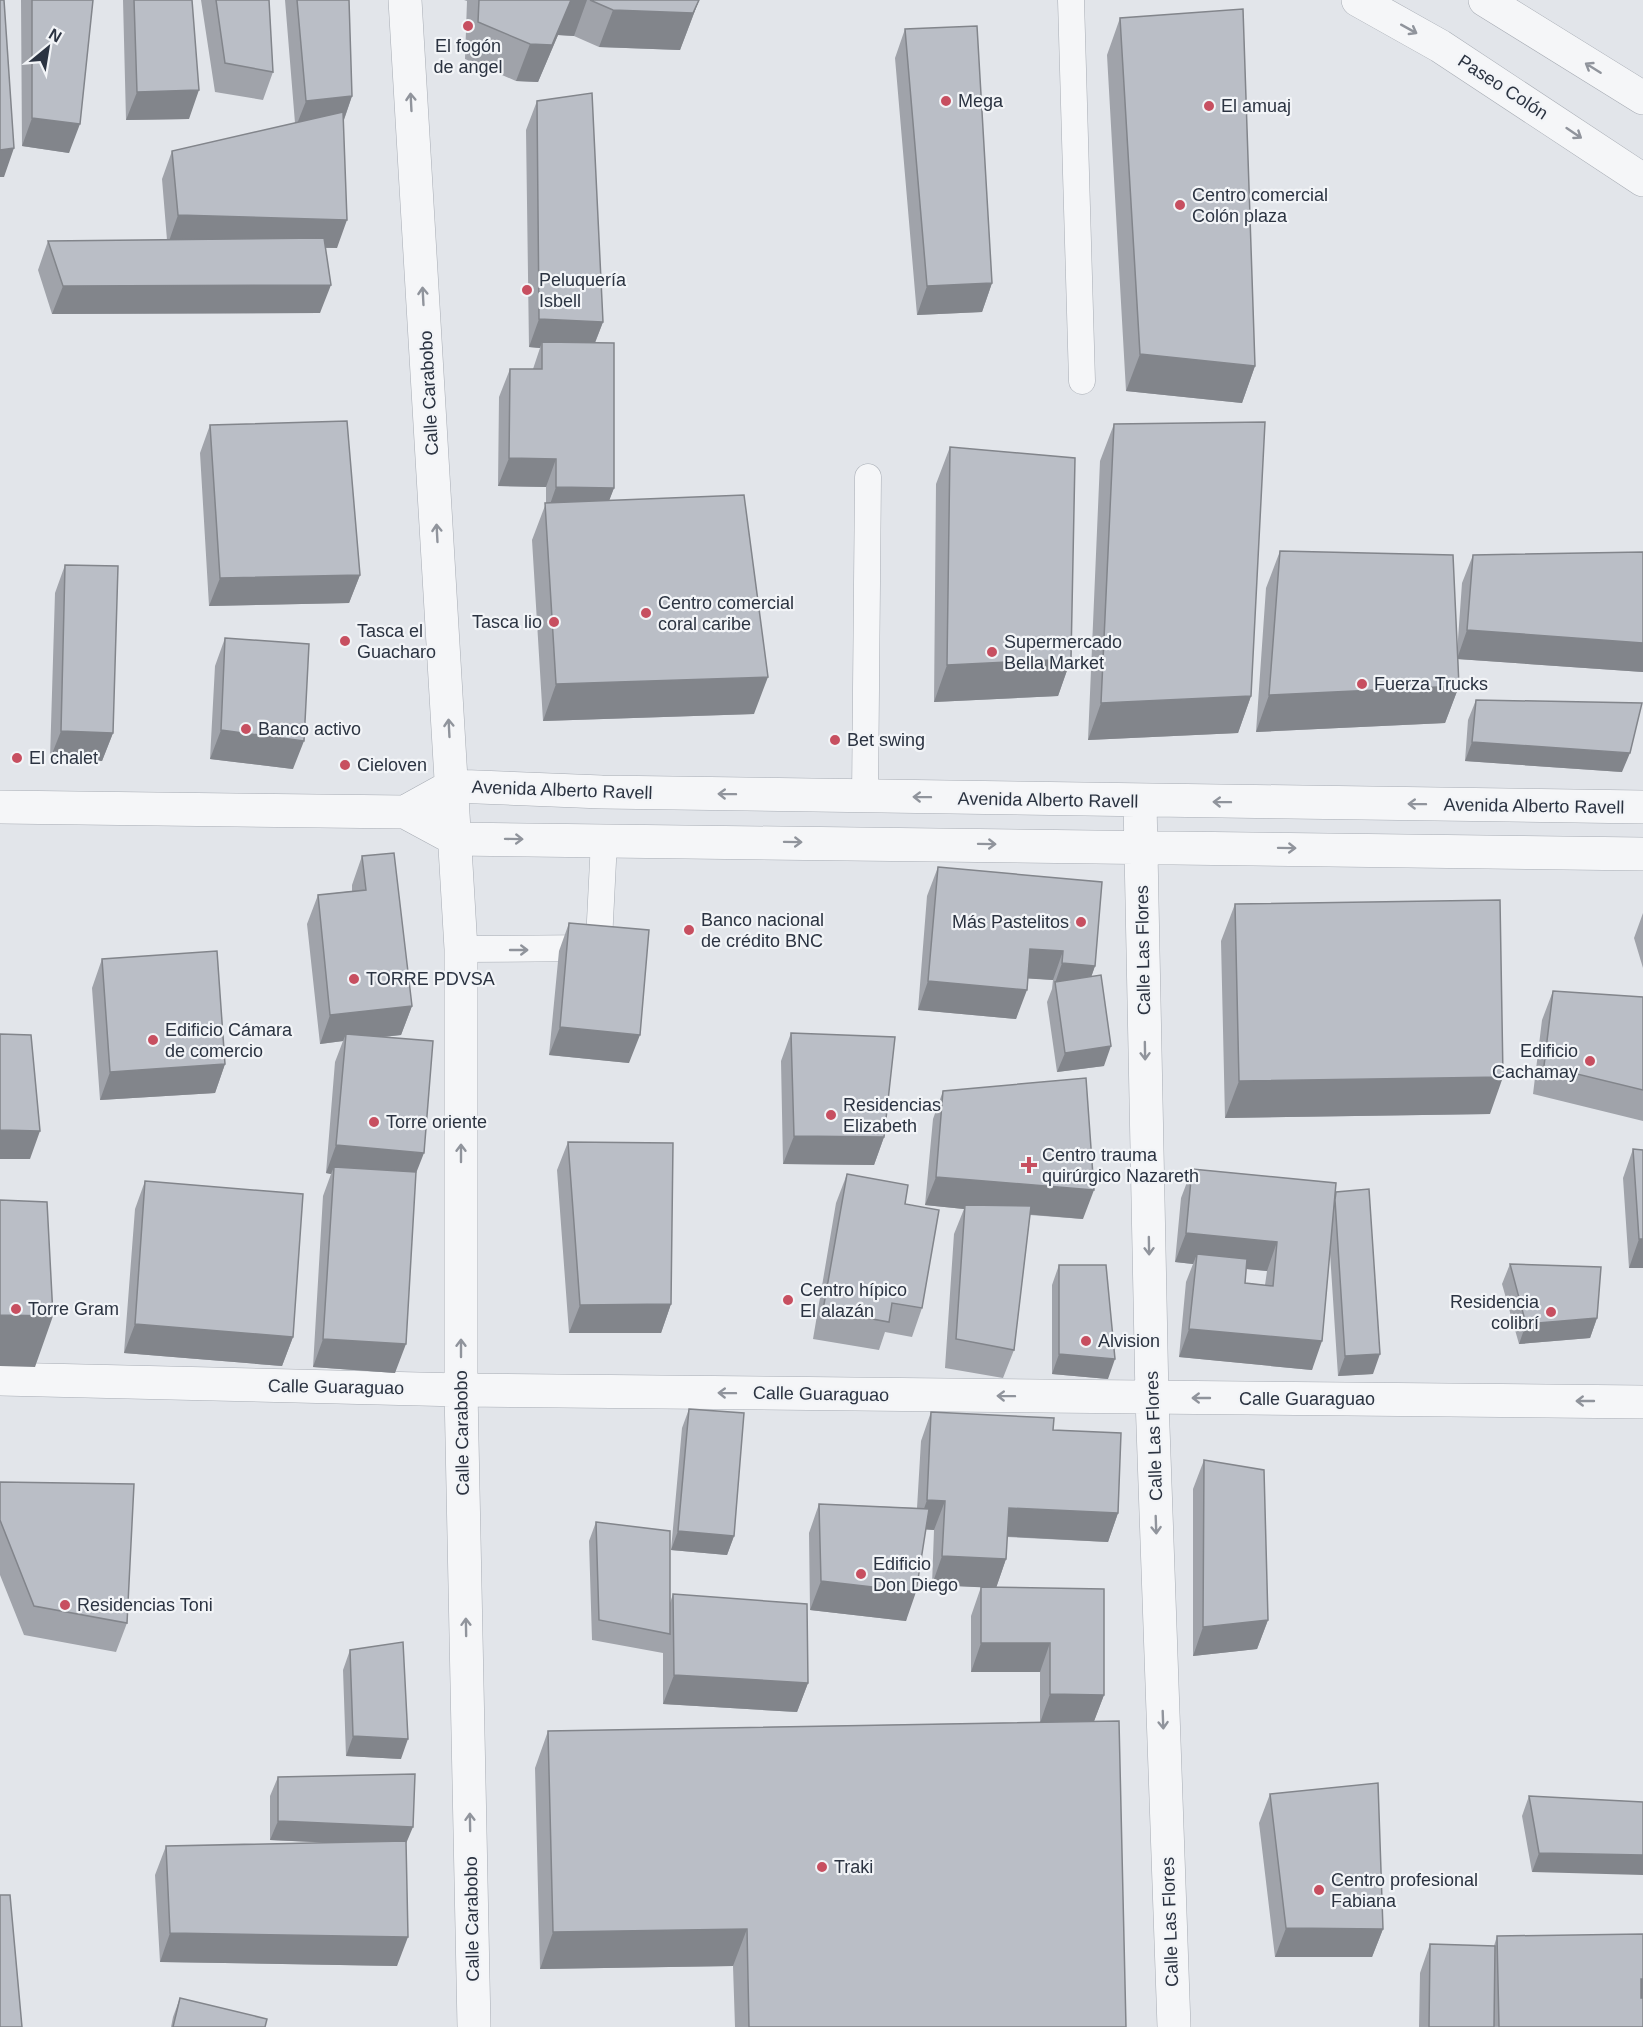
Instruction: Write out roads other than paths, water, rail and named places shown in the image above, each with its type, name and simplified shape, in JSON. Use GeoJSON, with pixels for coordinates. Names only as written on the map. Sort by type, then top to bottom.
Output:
{"type":"FeatureCollection","features":[{"type":"Feature","properties":{"kind":"street","name":"Calle Carabobo"},"geometry":{"type":"LineString","coordinates":[[405,0],[461,949],[461,1390],[474,2027]]}},
{"type":"Feature","properties":{"kind":"street","name":"Paseo Colón"},"geometry":{"type":"LineString","coordinates":[[1358,0],[1440,46],[1643,180]]}},
{"type":"Feature","properties":{"kind":"street"},"geometry":{"type":"LineString","coordinates":[[1485,0],[1643,98]]}},
{"type":"Feature","properties":{"kind":"street","name":"Avenida Alberto Ravell"},"geometry":{"type":"LineString","coordinates":[[452,786],[602,792],[1643,807]]}},
{"type":"Feature","properties":{"kind":"street"},"geometry":{"type":"LineString","coordinates":[[405,812],[452,786]]}},
{"type":"Feature","properties":{"kind":"street","name":"Calle Las Flores"},"geometry":{"type":"LineString","coordinates":[[1140,801],[1152,1398],[1174,2027]]}},
{"type":"Feature","properties":{"kind":"street"},"geometry":{"type":"LineString","coordinates":[[0,807],[405,812],[455,839],[1141,845],[1643,854]]}},
{"type":"Feature","properties":{"kind":"street","name":"Calle Guaraguao"},"geometry":{"type":"LineString","coordinates":[[0,1379],[461,1390],[1643,1402]]}},
{"type":"Feature","properties":{"kind":"lane"},"geometry":{"type":"LineString","coordinates":[[1071,0],[1082,381]]}},
{"type":"Feature","properties":{"kind":"lane"},"geometry":{"type":"LineString","coordinates":[[865,796],[868,477]]}},
{"type":"Feature","properties":{"kind":"lane"},"geometry":{"type":"LineString","coordinates":[[461,949],[596,948],[599,941],[604,841]]}},
{"type":"Feature","properties":{"kind":"place","name":"El fogón de angel"},"geometry":{"type":"Point","coordinates":[468,26]}},
{"type":"Feature","properties":{"kind":"place","name":"Mega"},"geometry":{"type":"Point","coordinates":[946,101]}},
{"type":"Feature","properties":{"kind":"place","name":"El amuaj"},"geometry":{"type":"Point","coordinates":[1209,106]}},
{"type":"Feature","properties":{"kind":"place","name":"Centro comercial Colón plaza"},"geometry":{"type":"Point","coordinates":[1180,205]}},
{"type":"Feature","properties":{"kind":"place","name":"Peluquería Isbell"},"geometry":{"type":"Point","coordinates":[527,290]}},
{"type":"Feature","properties":{"kind":"place","name":"Centro comercial coral caribe"},"geometry":{"type":"Point","coordinates":[646,613]}},
{"type":"Feature","properties":{"kind":"place","name":"Tasca lio"},"geometry":{"type":"Point","coordinates":[554,622]}},
{"type":"Feature","properties":{"kind":"place","name":"Tasca el Guacharo"},"geometry":{"type":"Point","coordinates":[345,641]}},
{"type":"Feature","properties":{"kind":"place","name":"Supermercado Bella Market"},"geometry":{"type":"Point","coordinates":[992,652]}},
{"type":"Feature","properties":{"kind":"place","name":"Fuerza Trucks"},"geometry":{"type":"Point","coordinates":[1362,684]}},
{"type":"Feature","properties":{"kind":"place","name":"Banco activo"},"geometry":{"type":"Point","coordinates":[246,729]}},
{"type":"Feature","properties":{"kind":"place","name":"Bet swing"},"geometry":{"type":"Point","coordinates":[835,740]}},
{"type":"Feature","properties":{"kind":"place","name":"El chalet"},"geometry":{"type":"Point","coordinates":[17,758]}},
{"type":"Feature","properties":{"kind":"place","name":"Cieloven"},"geometry":{"type":"Point","coordinates":[345,765]}},
{"type":"Feature","properties":{"kind":"place","name":"Más Pastelitos"},"geometry":{"type":"Point","coordinates":[1081,922]}},
{"type":"Feature","properties":{"kind":"place","name":"Banco nacional de crédito BNC"},"geometry":{"type":"Point","coordinates":[689,930]}},
{"type":"Feature","properties":{"kind":"place","name":"TORRE PDVSA"},"geometry":{"type":"Point","coordinates":[354,979]}},
{"type":"Feature","properties":{"kind":"place","name":"Edificio Cámara de comercio"},"geometry":{"type":"Point","coordinates":[153,1040]}},
{"type":"Feature","properties":{"kind":"place","name":"Edificio Cachamay"},"geometry":{"type":"Point","coordinates":[1590,1061]}},
{"type":"Feature","properties":{"kind":"place","name":"Residencias Elizabeth"},"geometry":{"type":"Point","coordinates":[831,1115]}},
{"type":"Feature","properties":{"kind":"place","name":"Torre oriente"},"geometry":{"type":"Point","coordinates":[374,1122]}},
{"type":"Feature","properties":{"kind":"place","name":"Centro trauma quirúrgico Nazareth"},"geometry":{"type":"Point","coordinates":[1029,1165]}},
{"type":"Feature","properties":{"kind":"place","name":"Centro hípico El alazán"},"geometry":{"type":"Point","coordinates":[788,1300]}},
{"type":"Feature","properties":{"kind":"place","name":"Torre Gram"},"geometry":{"type":"Point","coordinates":[16,1309]}},
{"type":"Feature","properties":{"kind":"place","name":"Residencia colibrí"},"geometry":{"type":"Point","coordinates":[1551,1312]}},
{"type":"Feature","properties":{"kind":"place","name":"Alvision"},"geometry":{"type":"Point","coordinates":[1086,1341]}},
{"type":"Feature","properties":{"kind":"place","name":"Edificio Don Diego"},"geometry":{"type":"Point","coordinates":[861,1574]}},
{"type":"Feature","properties":{"kind":"place","name":"Residencias Toni"},"geometry":{"type":"Point","coordinates":[65,1605]}},
{"type":"Feature","properties":{"kind":"place","name":"Traki"},"geometry":{"type":"Point","coordinates":[822,1867]}},
{"type":"Feature","properties":{"kind":"place","name":"Centro profesional Fabiana"},"geometry":{"type":"Point","coordinates":[1319,1890]}}]}
